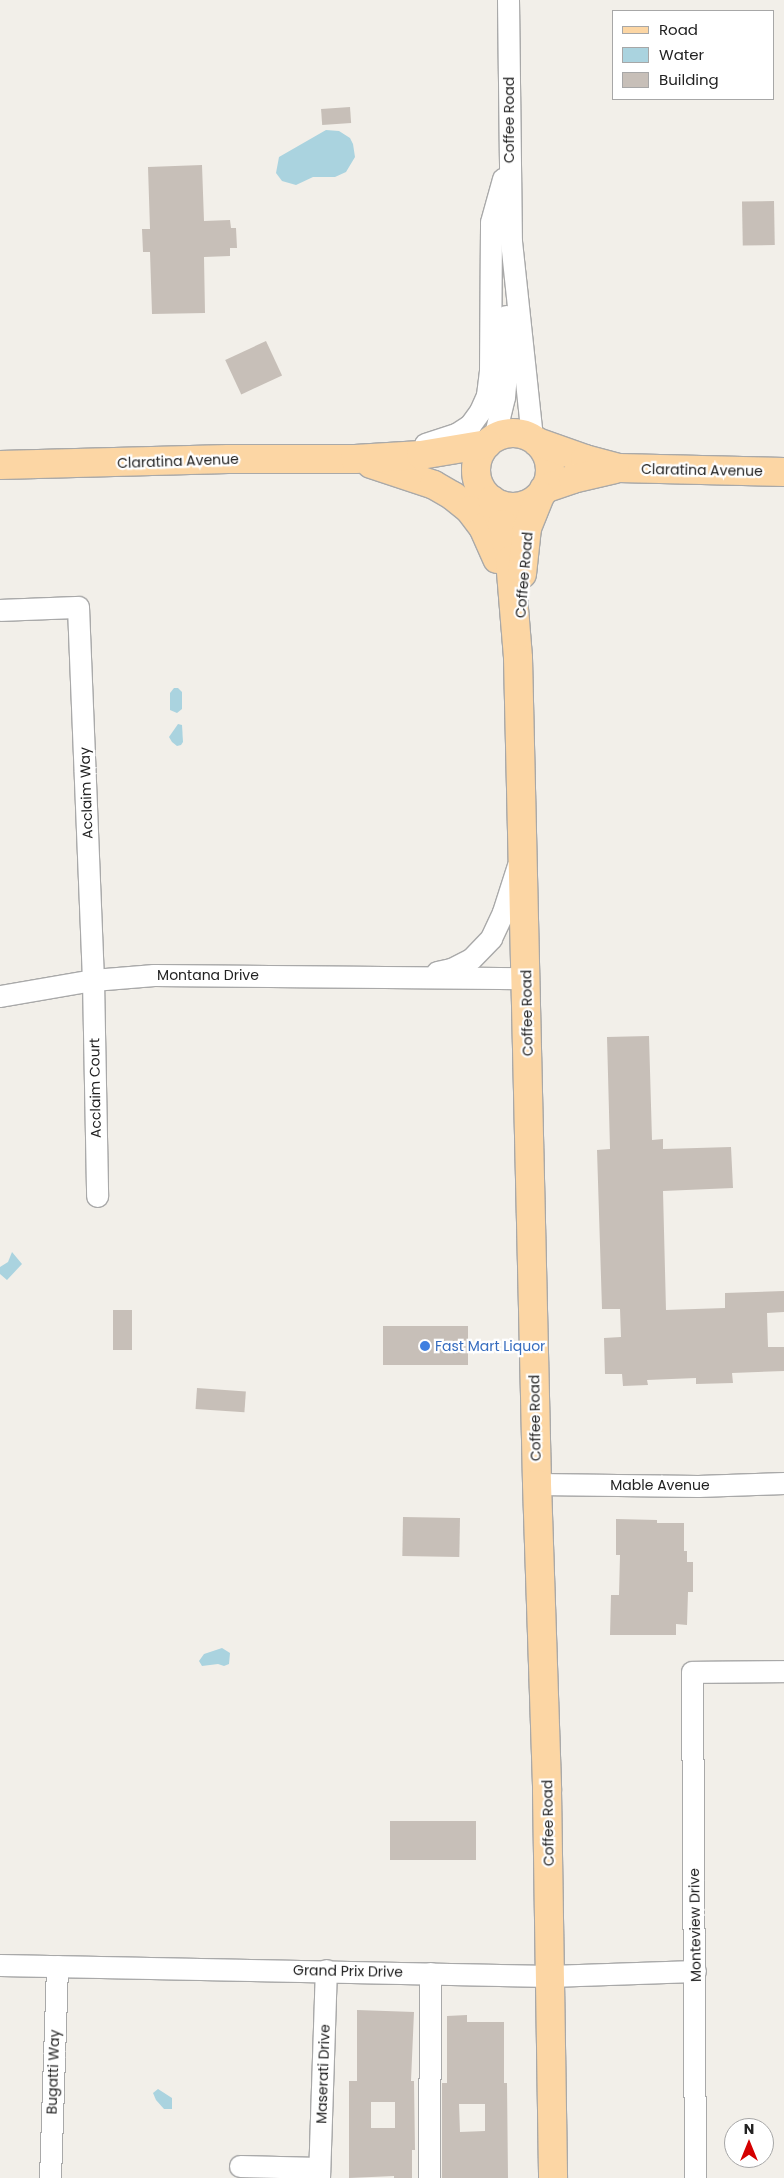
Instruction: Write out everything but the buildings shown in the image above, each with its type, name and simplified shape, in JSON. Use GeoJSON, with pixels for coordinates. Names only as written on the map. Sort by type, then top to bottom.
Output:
{"type":"FeatureCollection","features":[{"type":"Feature","properties":{"kind":"main road"},"geometry":{"type":"LineString","coordinates":[[516,433],[535,440],[549,462],[550,474],[542,492],[531,502],[520,506],[508,506],[486,493],[476,473],[477,460],[491,441],[503,434],[516,433]]}},
{"type":"Feature","properties":{"kind":"main road","name":"Claratina Avenue"},"geometry":{"type":"LineString","coordinates":[[535,440],[585,460],[619,468],[784,472]]}},
{"type":"Feature","properties":{"kind":"main road","name":"Claratina Avenue"},"geometry":{"type":"LineString","coordinates":[[0,465],[228,459],[355,459],[421,455],[491,441]]}},
{"type":"Feature","properties":{"kind":"main road","name":"Claratina Avenue"},"geometry":{"type":"LineString","coordinates":[[355,459],[436,470],[486,493]]}},
{"type":"Feature","properties":{"kind":"main road"},"geometry":{"type":"LineString","coordinates":[[355,459],[434,484],[470,510],[493,545],[502,572],[518,658]]}},
{"type":"Feature","properties":{"kind":"main road","name":"Claratina Avenue"},"geometry":{"type":"LineString","coordinates":[[542,492],[573,479],[619,468]]}},
{"type":"Feature","properties":{"kind":"main road","name":"Coffee Road"},"geometry":{"type":"LineString","coordinates":[[518,658],[523,554],[527,528],[542,492]]}},
{"type":"Feature","properties":{"kind":"main road","name":"Coffee Road"},"geometry":{"type":"LineString","coordinates":[[486,493],[502,524],[510,560],[518,658],[537,1484],[547,1791],[553,2178]]}},
{"type":"Feature","properties":{"kind":"street","name":"Coffee Road"},"geometry":{"type":"LineString","coordinates":[[508,0],[511,241],[535,440]]}},
{"type":"Feature","properties":{"kind":"street"},"geometry":{"type":"LineString","coordinates":[[355,459],[436,441],[456,434],[470,425],[480,411],[487,395],[490,371],[491,222],[509,160]]}},
{"type":"Feature","properties":{"kind":"street","name":"Coffee Road"},"geometry":{"type":"LineString","coordinates":[[491,441],[504,396],[506,374],[506,287],[511,241]]}},
{"type":"Feature","properties":{"kind":"street","name":"Acclaim Way"},"geometry":{"type":"LineString","coordinates":[[0,610],[78,607],[93,980]]}},
{"type":"Feature","properties":{"kind":"street","name":"Montana Drive"},"geometry":{"type":"LineString","coordinates":[[418,977],[451,969],[471,959],[491,938],[503,912],[523,850]]}},
{"type":"Feature","properties":{"kind":"street","name":"Montana Drive"},"geometry":{"type":"LineString","coordinates":[[0,996],[93,980],[205,974],[526,978]]}},
{"type":"Feature","properties":{"kind":"street","name":"Acclaim Court"},"geometry":{"type":"LineString","coordinates":[[93,980],[97,1196]]}},
{"type":"Feature","properties":{"kind":"street","name":"Mable Avenue"},"geometry":{"type":"LineString","coordinates":[[537,1484],[698,1486],[784,1483]]}},
{"type":"Feature","properties":{"kind":"street","name":"Monteview Drive"},"geometry":{"type":"LineString","coordinates":[[695,2178],[692,1672],[784,1671]]}},
{"type":"Feature","properties":{"kind":"street","name":"Grand Prix Drive"},"geometry":{"type":"LineString","coordinates":[[0,1965],[326,1970],[550,1976],[695,1970]]}},
{"type":"Feature","properties":{"kind":"street","name":"Bugatti Way"},"geometry":{"type":"LineString","coordinates":[[50,2178],[56,1966]]}},
{"type":"Feature","properties":{"kind":"street","name":"Maserati Drive"},"geometry":{"type":"LineString","coordinates":[[319,2173],[326,1970]]}},
{"type":"Feature","properties":{"kind":"street"},"geometry":{"type":"LineString","coordinates":[[429,2178],[430,1973]]}},
{"type":"Feature","properties":{"kind":"street"},"geometry":{"type":"LineString","coordinates":[[240,2166],[319,2173]]}},
{"type":"Feature","properties":{"kind":"water"},"geometry":{"type":"Polygon","coordinates":[[[326,130],[339,131],[350,138],[353,144],[355,157],[346,172],[335,177],[313,177],[296,185],[282,181],[276,173],[279,157],[326,130]]]}},
{"type":"Feature","properties":{"kind":"water"},"geometry":{"type":"Polygon","coordinates":[[[174,688],[178,688],[182,692],[182,709],[177,713],[170,710],[170,693],[174,688]]]}},
{"type":"Feature","properties":{"kind":"water"},"geometry":{"type":"Polygon","coordinates":[[[178,724],[182,725],[183,742],[177,746],[169,737],[178,724]]]}},
{"type":"Feature","properties":{"kind":"water"},"geometry":{"type":"Polygon","coordinates":[[[12,1252],[22,1264],[7,1280],[0,1274],[0,1267],[8,1262],[12,1252]]]}},
{"type":"Feature","properties":{"kind":"water"},"geometry":{"type":"Polygon","coordinates":[[[222,1648],[230,1653],[229,1664],[224,1666],[218,1664],[202,1666],[199,1661],[204,1654],[222,1648]]]}},
{"type":"Feature","properties":{"kind":"water"},"geometry":{"type":"Polygon","coordinates":[[[158,2089],[172,2098],[172,2109],[164,2109],[156,2100],[153,2093],[158,2089]]]}},
{"type":"Feature","properties":{"kind":"place","name":"Fast Mart Liquor"},"geometry":{"type":"Point","coordinates":[425,1346]}}]}
